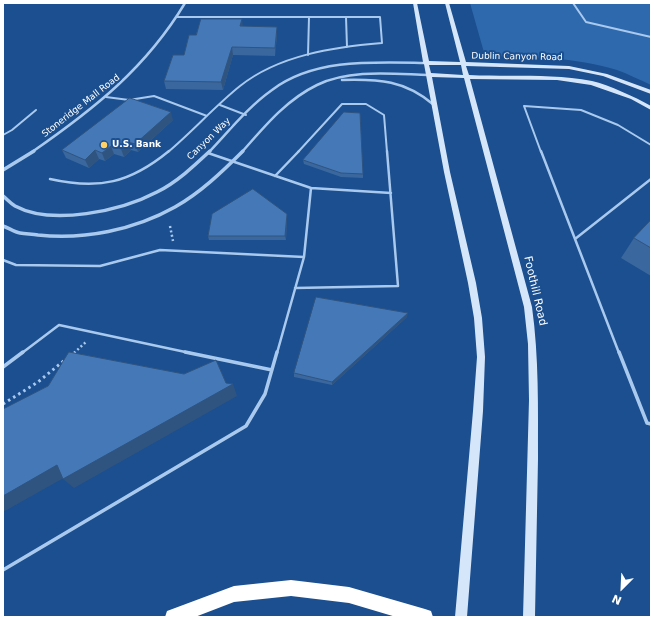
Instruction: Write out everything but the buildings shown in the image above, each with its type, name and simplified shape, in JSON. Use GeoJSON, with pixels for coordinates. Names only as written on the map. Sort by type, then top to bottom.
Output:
{"type":"FeatureCollection","features":[{"type":"Feature","properties":{"kind":"highway"},"geometry":{"type":"LineString","coordinates":[[173,617],[234,594],[291,588],[349,595],[425,617]]}},
{"type":"Feature","properties":{"kind":"main road"},"geometry":{"type":"LineString","coordinates":[[415,3],[425,63],[447,172],[472,283],[478,318],[481,357],[461,617]]}},
{"type":"Feature","properties":{"kind":"main road","name":"Foothill Road"},"geometry":{"type":"LineString","coordinates":[[447,3],[528,306],[531,323],[534,358],[534,399],[529,617]]}},
{"type":"Feature","properties":{"kind":"main road","name":"Dublin Canyon Road"},"geometry":{"type":"LineString","coordinates":[[425,63],[557,66],[573,68],[593,71],[628,81],[651,92]]}},
{"type":"Feature","properties":{"kind":"main road","name":"Dublin Canyon Road"},"geometry":{"type":"LineString","coordinates":[[428,75],[557,78],[592,83],[633,98],[651,108]]}},
{"type":"Feature","properties":{"kind":"street","name":"Stoneridge Mall Road"},"geometry":{"type":"LineString","coordinates":[[3,170],[44,143],[106,97],[148,58],[164,37],[185,3]]}},
{"type":"Feature","properties":{"kind":"street","name":"Canyon Way"},"geometry":{"type":"LineString","coordinates":[[3,196],[14,206],[39,213],[71,216],[103,211],[134,202],[165,188],[186,173],[264,97],[280,84],[306,73],[327,68],[359,64],[425,63]]}},
{"type":"Feature","properties":{"kind":"street"},"geometry":{"type":"LineString","coordinates":[[3,226],[21,233],[61,236],[97,233],[138,223],[175,207],[220,174],[285,107],[319,84],[356,75],[428,75]]}},
{"type":"Feature","properties":{"kind":"street"},"geometry":{"type":"LineString","coordinates":[[332,80],[363,80],[399,83],[413,88],[426,96],[434,105]]}},
{"type":"Feature","properties":{"kind":"lane"},"geometry":{"type":"LineString","coordinates":[[228,3],[379,3]]}},
{"type":"Feature","properties":{"kind":"lane"},"geometry":{"type":"LineString","coordinates":[[573,3],[586,22],[651,38]]}},
{"type":"Feature","properties":{"kind":"lane"},"geometry":{"type":"LineString","coordinates":[[50,179],[75,184],[102,184],[129,177],[152,165],[243,84],[268,69],[286,61],[308,55],[347,47],[382,43],[380,17],[177,17]]}},
{"type":"Feature","properties":{"kind":"lane"},"geometry":{"type":"LineString","coordinates":[[308,55],[309,17]]}},
{"type":"Feature","properties":{"kind":"lane"},"geometry":{"type":"LineString","coordinates":[[346,17],[347,47]]}},
{"type":"Feature","properties":{"kind":"lane"},"geometry":{"type":"LineString","coordinates":[[106,97],[129,100],[154,96],[207,116]]}},
{"type":"Feature","properties":{"kind":"lane"},"geometry":{"type":"LineString","coordinates":[[275,176],[342,104],[366,104],[384,115],[398,286],[295,288]]}},
{"type":"Feature","properties":{"kind":"lane"},"geometry":{"type":"LineString","coordinates":[[220,105],[246,115]]}},
{"type":"Feature","properties":{"kind":"lane"},"geometry":{"type":"LineString","coordinates":[[651,145],[618,125],[581,110],[524,106],[574,239],[647,424],[651,424]]}},
{"type":"Feature","properties":{"kind":"lane"},"geometry":{"type":"LineString","coordinates":[[3,135],[12,130],[36,110]]}},
{"type":"Feature","properties":{"kind":"lane"},"geometry":{"type":"LineString","coordinates":[[208,153],[311,188],[391,193]]}},
{"type":"Feature","properties":{"kind":"lane"},"geometry":{"type":"LineString","coordinates":[[574,239],[651,179]]}},
{"type":"Feature","properties":{"kind":"lane"},"geometry":{"type":"LineString","coordinates":[[3,570],[246,426],[265,394],[304,258],[311,188]]}},
{"type":"Feature","properties":{"kind":"lane"},"geometry":{"type":"LineString","coordinates":[[3,260],[16,265],[100,266],[160,250],[304,258]]}},
{"type":"Feature","properties":{"kind":"lane"},"geometry":{"type":"LineString","coordinates":[[3,367],[59,325],[272,370]]}},
{"type":"Feature","properties":{"kind":"path"},"geometry":{"type":"LineString","coordinates":[[170,226],[175,250]]}},
{"type":"Feature","properties":{"kind":"path"},"geometry":{"type":"LineString","coordinates":[[3,404],[38,382],[89,340],[93,332]]}},
{"type":"Feature","properties":{"kind":"shaded area"},"geometry":{"type":"Polygon","coordinates":[[[470,3],[651,3],[651,85],[617,70],[585,62],[552,58],[485,56],[470,3]]]}},
{"type":"Feature","properties":{"kind":"place","name":"U.S. Bank"},"geometry":{"type":"Point","coordinates":[104,145]}}]}
